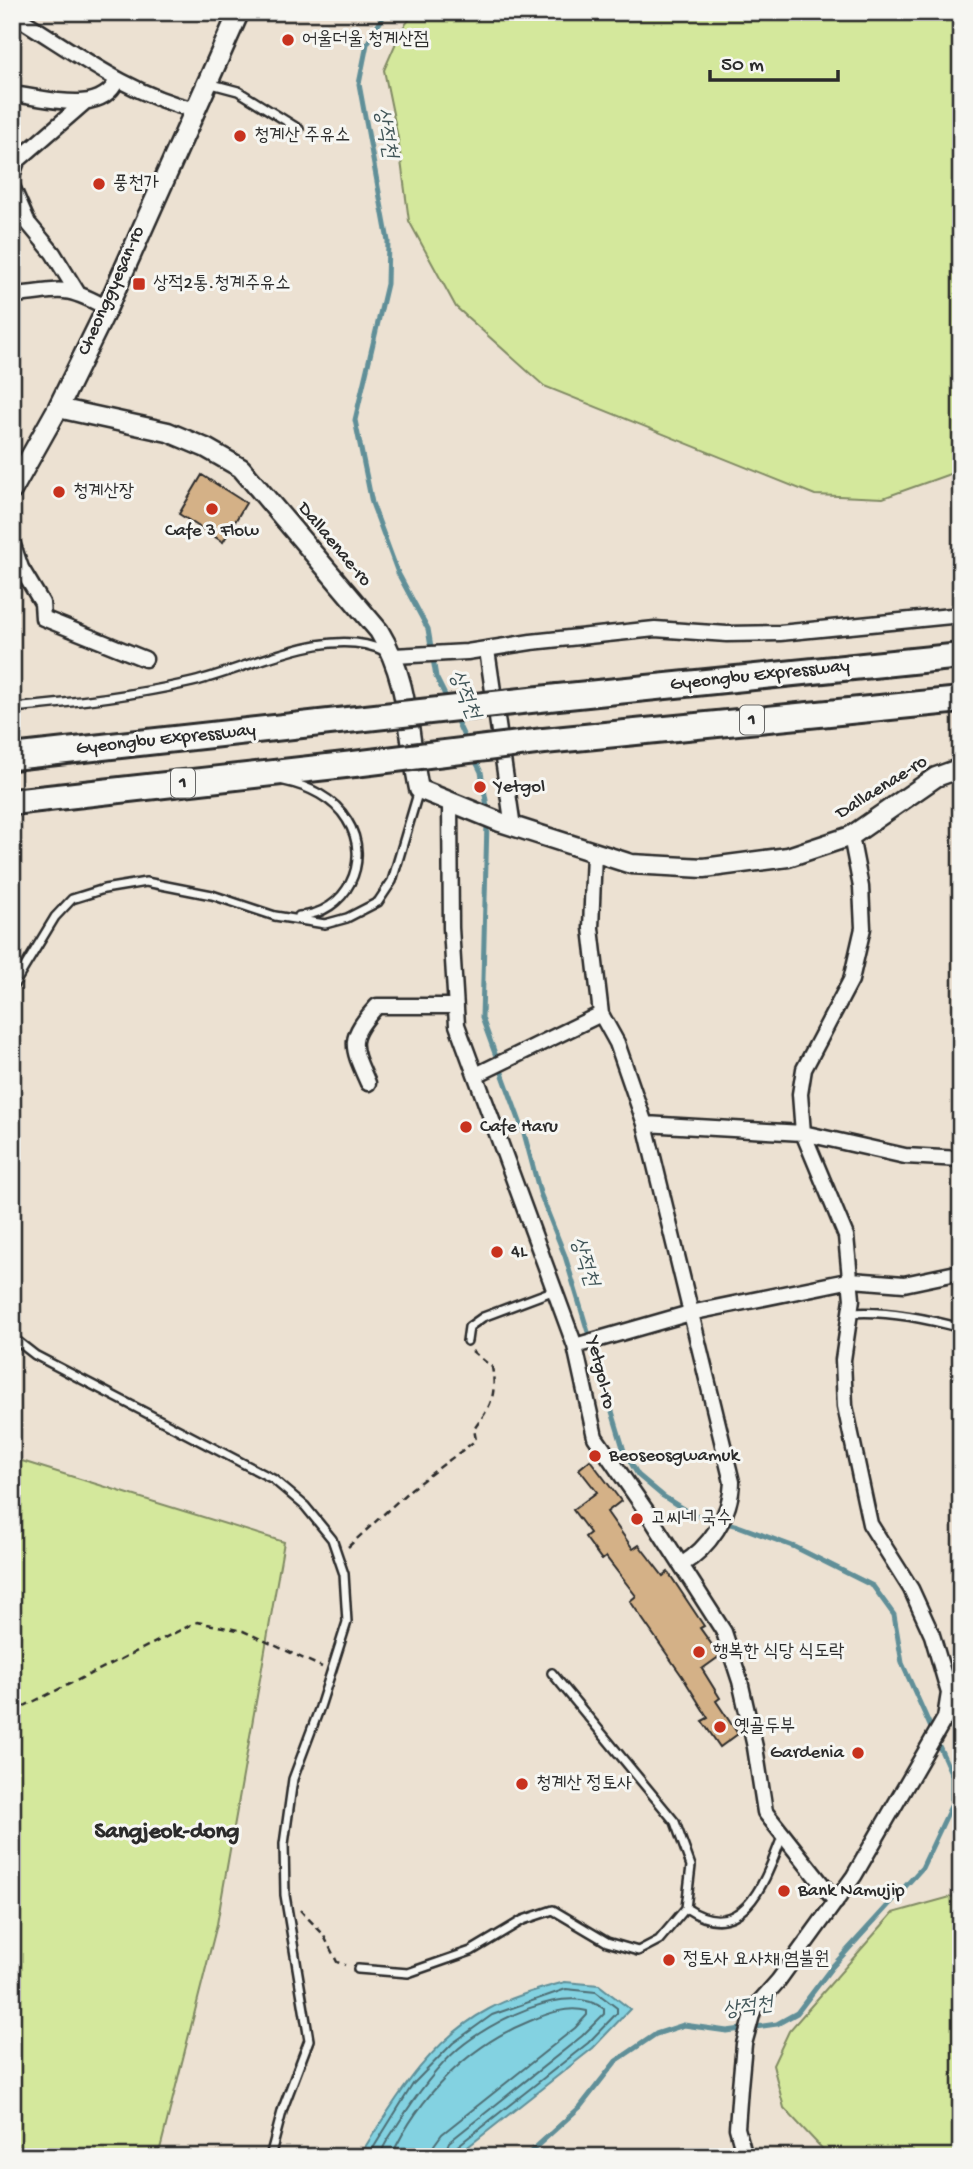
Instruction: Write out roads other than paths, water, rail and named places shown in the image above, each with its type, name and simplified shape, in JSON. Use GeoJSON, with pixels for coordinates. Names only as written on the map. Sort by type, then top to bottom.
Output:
{"type":"FeatureCollection","features":[{"type":"Feature","properties":{"kind":"highway","name":"Gyeongbu Expressway"},"geometry":{"type":"LineString","coordinates":[[12,757],[961,656]]}},
{"type":"Feature","properties":{"kind":"highway","name":"1"},"geometry":{"type":"LineString","coordinates":[[12,802],[544,741],[961,700]]}},
{"type":"Feature","properties":{"kind":"main road","name":"Cheonggyesan-ro"},"geometry":{"type":"LineString","coordinates":[[12,490],[58,408],[107,308],[239,12]]}},
{"type":"Feature","properties":{"kind":"street"},"geometry":{"type":"LineString","coordinates":[[12,14],[117,80],[152,98],[195,110]]}},
{"type":"Feature","properties":{"kind":"street"},"geometry":{"type":"LineString","coordinates":[[12,94],[85,102],[101,99],[113,89],[117,80]]}},
{"type":"Feature","properties":{"kind":"street"},"geometry":{"type":"LineString","coordinates":[[12,176],[17,161],[85,102]]}},
{"type":"Feature","properties":{"kind":"street"},"geometry":{"type":"LineString","coordinates":[[12,186],[28,223],[53,253],[77,292]]}},
{"type":"Feature","properties":{"kind":"street"},"geometry":{"type":"LineString","coordinates":[[12,295],[51,289],[77,292],[107,308]]}},
{"type":"Feature","properties":{"kind":"street","name":"Dallaenae-ro"},"geometry":{"type":"LineString","coordinates":[[58,408],[168,432],[206,448],[241,468],[379,631],[394,656],[404,684],[419,789]]}},
{"type":"Feature","properties":{"kind":"street"},"geometry":{"type":"LineString","coordinates":[[12,542],[21,568],[42,603],[43,618],[145,659]]}},
{"type":"Feature","properties":{"kind":"street"},"geometry":{"type":"LineString","coordinates":[[394,656],[487,650],[531,642],[655,629],[727,634],[780,633],[961,615]]}},
{"type":"Feature","properties":{"kind":"street"},"geometry":{"type":"LineString","coordinates":[[487,650],[507,824]]}},
{"type":"Feature","properties":{"kind":"street","name":"Dallaenae-ro"},"geometry":{"type":"LineString","coordinates":[[450,804],[631,864],[704,868],[788,857],[850,835],[936,778],[961,768]]}},
{"type":"Feature","properties":{"kind":"street"},"geometry":{"type":"LineString","coordinates":[[419,789],[450,804]]}},
{"type":"Feature","properties":{"kind":"street","name":"Yetgol-ro"},"geometry":{"type":"LineString","coordinates":[[450,804],[451,928],[457,1025],[575,1346],[595,1437],[724,1632],[740,1681],[755,1746],[765,1812],[836,1902]]}},
{"type":"Feature","properties":{"kind":"street"},"geometry":{"type":"LineString","coordinates":[[745,2157],[737,2128],[744,2044],[754,2008],[836,1902],[945,1718],[949,1693],[932,1635],[911,1588],[870,1524],[845,1406],[843,1360],[852,1280],[846,1236],[803,1133],[800,1094],[803,1069],[852,980],[863,928],[861,887],[850,835]]}},
{"type":"Feature","properties":{"kind":"street"},"geometry":{"type":"LineString","coordinates":[[594,853],[591,928],[600,1014],[617,1043],[645,1124],[732,1482],[727,1504],[715,1533],[707,1546],[681,1565]]}},
{"type":"Feature","properties":{"kind":"street"},"geometry":{"type":"LineString","coordinates":[[368,1083],[353,1049],[360,1025],[377,1006],[456,1006]]}},
{"type":"Feature","properties":{"kind":"street"},"geometry":{"type":"LineString","coordinates":[[475,1075],[600,1014]]}},
{"type":"Feature","properties":{"kind":"street"},"geometry":{"type":"LineString","coordinates":[[645,1124],[803,1133],[905,1156],[961,1159]]}},
{"type":"Feature","properties":{"kind":"street"},"geometry":{"type":"LineString","coordinates":[[575,1346],[690,1313],[852,1280],[904,1283],[961,1272]]}},
{"type":"Feature","properties":{"kind":"lane"},"geometry":{"type":"LineString","coordinates":[[207,83],[238,91],[299,129]]}},
{"type":"Feature","properties":{"kind":"lane"},"geometry":{"type":"LineString","coordinates":[[12,708],[76,702],[188,683],[324,643],[353,641],[372,645],[394,656]]}},
{"type":"Feature","properties":{"kind":"lane"},"geometry":{"type":"LineString","coordinates":[[245,776],[290,782],[317,793],[332,802],[347,818],[354,833],[356,867],[352,882],[338,902],[320,913],[275,916]]}},
{"type":"Feature","properties":{"kind":"lane"},"geometry":{"type":"LineString","coordinates":[[12,988],[55,917],[72,899],[104,890],[146,882],[212,895],[275,916],[325,924],[347,918],[378,902],[392,881],[419,789]]}},
{"type":"Feature","properties":{"kind":"lane"},"geometry":{"type":"LineString","coordinates":[[467,1341],[469,1327],[483,1317],[555,1290]]}},
{"type":"Feature","properties":{"kind":"lane"},"geometry":{"type":"LineString","coordinates":[[850,1313],[895,1315],[961,1328]]}},
{"type":"Feature","properties":{"kind":"lane"},"geometry":{"type":"LineString","coordinates":[[12,1338],[35,1355],[273,1479],[305,1506],[332,1539],[344,1574],[347,1622],[293,1779],[284,1844],[285,1895],[309,2040],[283,2108],[270,2157]]}},
{"type":"Feature","properties":{"kind":"lane"},"geometry":{"type":"LineString","coordinates":[[358,1969],[408,1973],[471,1951],[523,1920],[553,1910],[607,1942],[638,1951],[659,1940],[686,1908],[691,1866],[675,1822],[552,1673]]}},
{"type":"Feature","properties":{"kind":"lane"},"geometry":{"type":"LineString","coordinates":[[686,1908],[699,1916],[715,1919],[739,1913],[755,1900],[782,1836]]}},
{"type":"Feature","properties":{"kind":"water"},"geometry":{"type":"Polygon","coordinates":[[[565,1982],[599,1985],[630,2009],[593,2048],[455,2157],[367,2157],[362,2152],[416,2072],[449,2037],[498,2004],[565,1982]]]}},
{"type":"Feature","properties":{"kind":"waterway","name":"상적천"},"geometry":{"type":"LineString","coordinates":[[386,12],[367,44],[359,84],[388,241],[387,284],[355,420],[372,503],[398,573],[428,629],[436,677],[448,701]]}},
{"type":"Feature","properties":{"kind":"waterway","name":"상적천"},"geometry":{"type":"LineString","coordinates":[[455,717],[467,743]]}},
{"type":"Feature","properties":{"kind":"waterway","name":"상적천"},"geometry":{"type":"LineString","coordinates":[[474,758],[481,772],[488,812]]}},
{"type":"Feature","properties":{"kind":"waterway","name":"상적천"},"geometry":{"type":"LineString","coordinates":[[487,822],[482,1018],[524,1133],[540,1193],[565,1256],[624,1451],[638,1475],[691,1514],[738,1526],[795,1547],[873,1586],[894,1615],[902,1663],[952,1775],[952,1804],[922,1868],[832,1967],[797,2013],[777,2024],[727,2031],[684,2025],[656,2034],[616,2061],[580,2107],[525,2157]]}},
{"type":"Feature","properties":{"kind":"place","name":"어울더울 청계산점"},"geometry":{"type":"Point","coordinates":[288,40]}},
{"type":"Feature","properties":{"kind":"place","name":"청계산 주유소"},"geometry":{"type":"Point","coordinates":[240,136]}},
{"type":"Feature","properties":{"kind":"place","name":"풍천가"},"geometry":{"type":"Point","coordinates":[99,184]}},
{"type":"Feature","properties":{"kind":"place","name":"상적2통.청계주유소"},"geometry":{"type":"Point","coordinates":[139,284]}},
{"type":"Feature","properties":{"kind":"place","name":"청계산장"},"geometry":{"type":"Point","coordinates":[59,492]}},
{"type":"Feature","properties":{"kind":"place","name":"Cafe 3 Flow"},"geometry":{"type":"Point","coordinates":[212,509]}},
{"type":"Feature","properties":{"kind":"place","name":"Yetgol"},"geometry":{"type":"Point","coordinates":[480,787]}},
{"type":"Feature","properties":{"kind":"place","name":"Cafe Haru"},"geometry":{"type":"Point","coordinates":[466,1127]}},
{"type":"Feature","properties":{"kind":"place","name":"4L"},"geometry":{"type":"Point","coordinates":[497,1252]}},
{"type":"Feature","properties":{"kind":"place","name":"Beoseosgwamuk"},"geometry":{"type":"Point","coordinates":[595,1456]}},
{"type":"Feature","properties":{"kind":"place","name":"고씨네 국수"},"geometry":{"type":"Point","coordinates":[637,1519]}},
{"type":"Feature","properties":{"kind":"place","name":"행복한 식당 식도락"},"geometry":{"type":"Point","coordinates":[699,1652]}},
{"type":"Feature","properties":{"kind":"place","name":"옛골두부"},"geometry":{"type":"Point","coordinates":[720,1727]}},
{"type":"Feature","properties":{"kind":"place","name":"Gardenia"},"geometry":{"type":"Point","coordinates":[858,1753]}},
{"type":"Feature","properties":{"kind":"place","name":"청계산 정토사"},"geometry":{"type":"Point","coordinates":[522,1784]}},
{"type":"Feature","properties":{"kind":"place","name":"Bank Namujip"},"geometry":{"type":"Point","coordinates":[784,1891]}},
{"type":"Feature","properties":{"kind":"place","name":"정토사 요사채 염불원"},"geometry":{"type":"Point","coordinates":[669,1960]}},
{"type":"Feature","properties":{"kind":"district","name":"Sangjeok-dong"},"geometry":{"type":"Point","coordinates":[167,1832]}}]}
